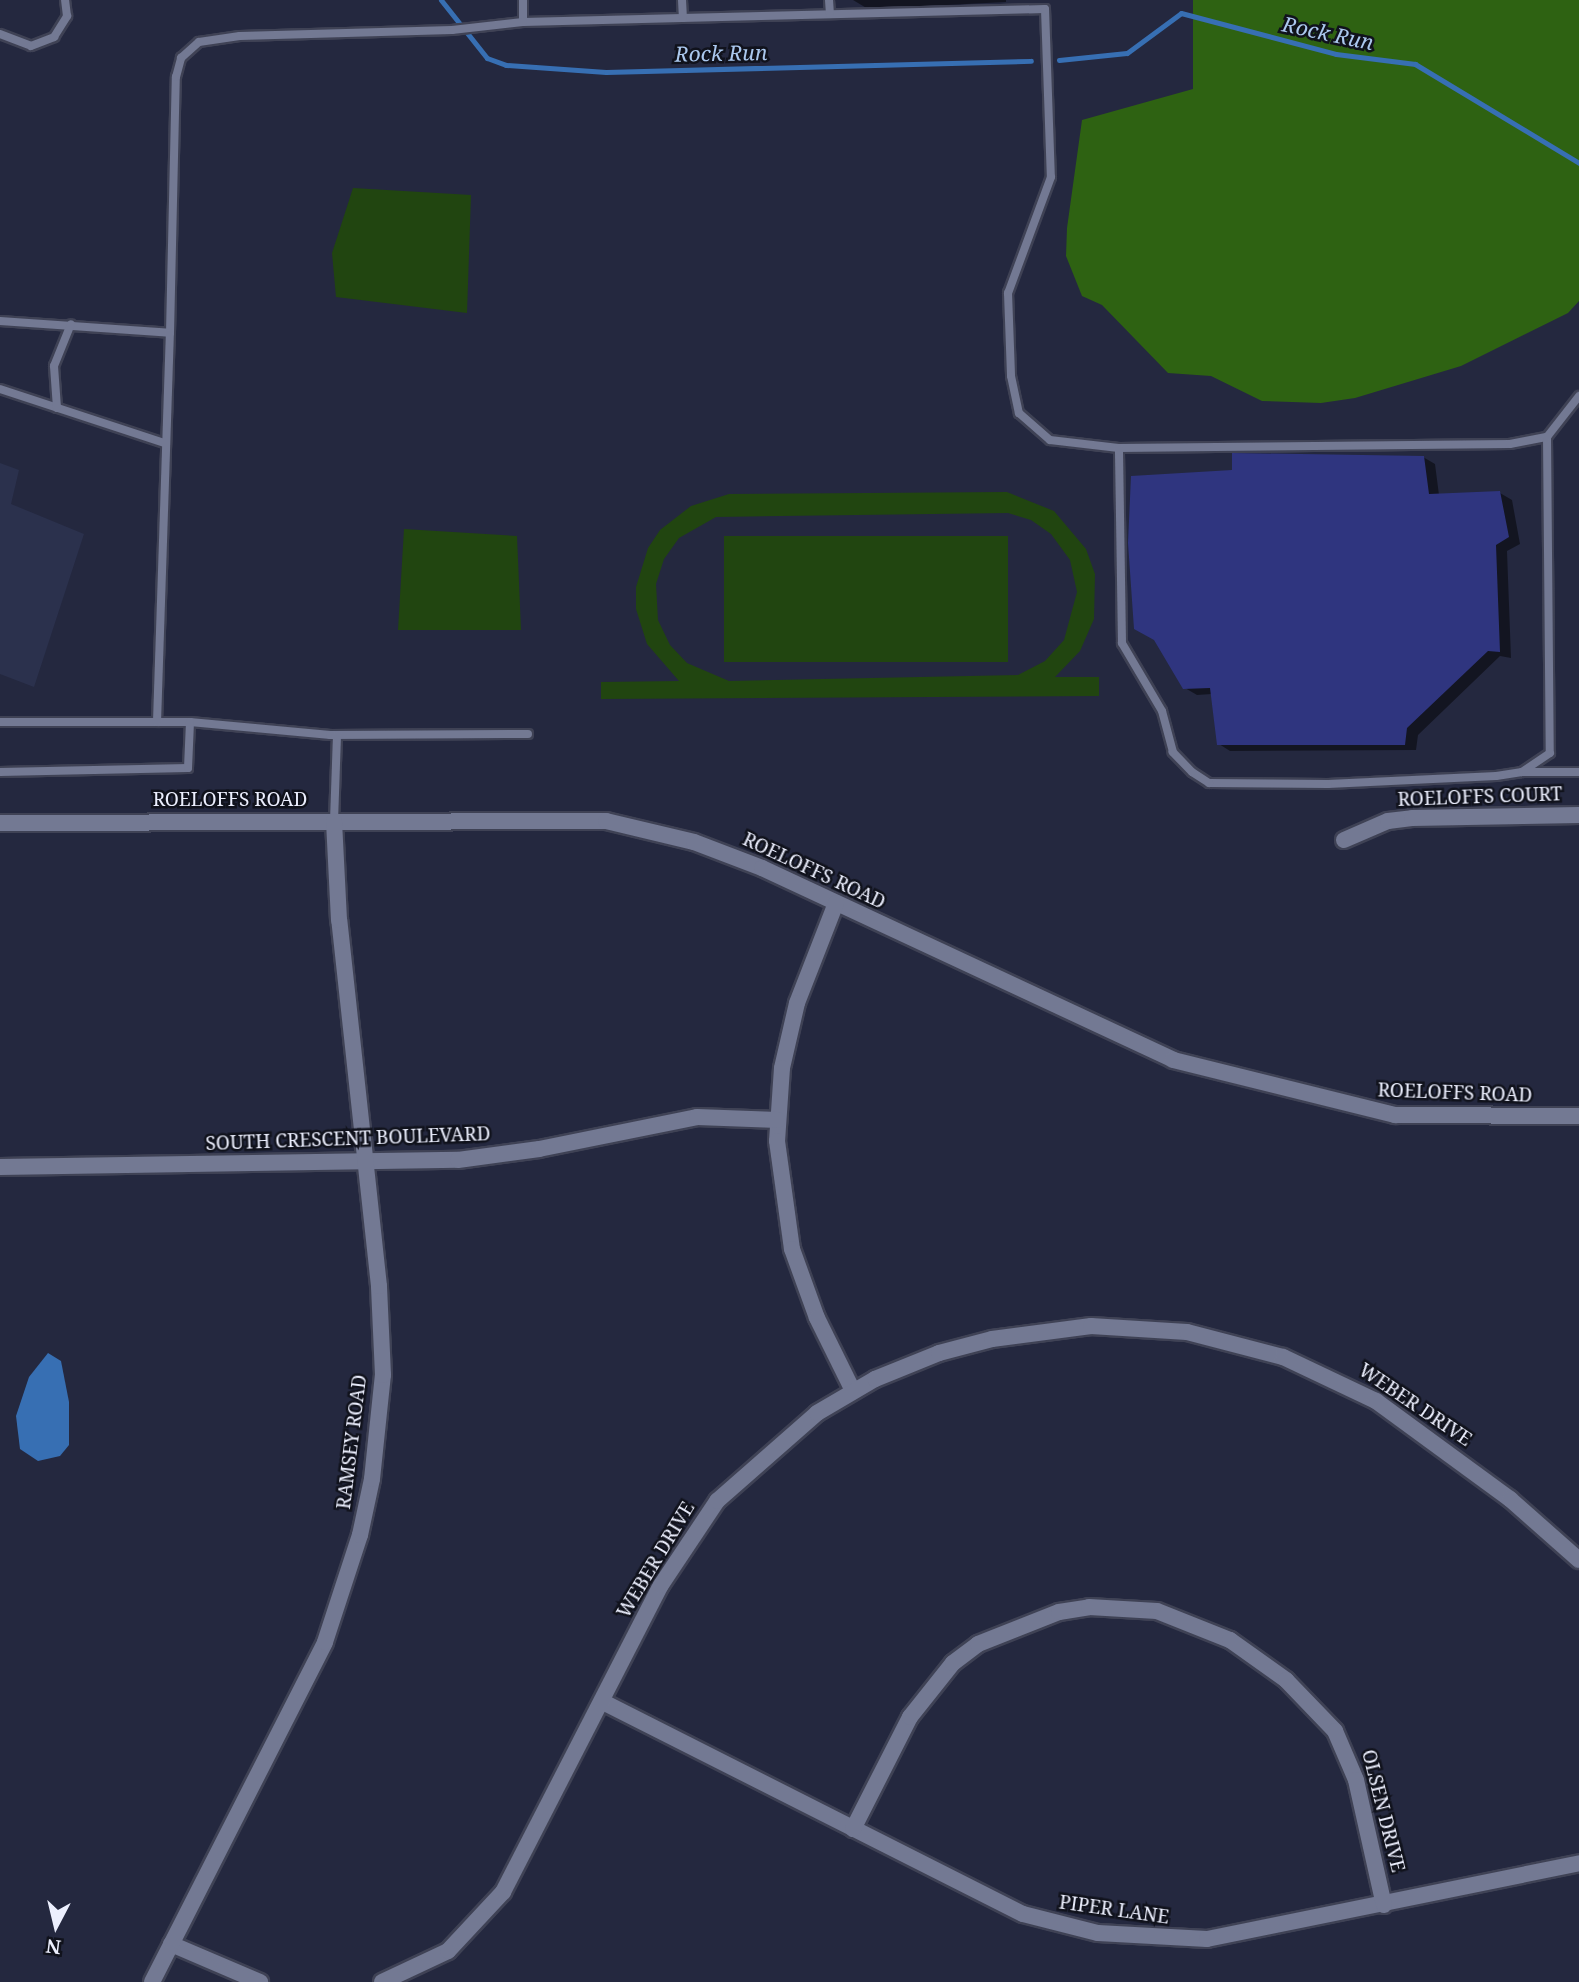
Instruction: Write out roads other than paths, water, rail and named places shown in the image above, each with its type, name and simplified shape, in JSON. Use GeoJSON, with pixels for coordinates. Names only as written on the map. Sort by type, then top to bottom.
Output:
{"type":"FeatureCollection","features":[{"type":"Feature","properties":{"kind":"street","name":"ROELOFFS COURT"},"geometry":{"type":"LineString","coordinates":[[1345,840],[1388,821],[1412,818],[1579,815]]}},
{"type":"Feature","properties":{"kind":"street","name":"RAMSEY ROAD"},"geometry":{"type":"LineString","coordinates":[[152,1982],[325,1643],[360,1535],[372,1479],[383,1375],[379,1286],[339,920],[334,821]]}},
{"type":"Feature","properties":{"kind":"street","name":"ROELOFFS ROAD"},"geometry":{"type":"LineString","coordinates":[[0,823],[607,821],[656,831],[728,854],[1125,1041],[1229,1077],[1395,1115],[1579,1116]]}},
{"type":"Feature","properties":{"kind":"street"},"geometry":{"type":"LineString","coordinates":[[836,903],[797,1003],[782,1068],[778,1120],[792,1249],[808,1294],[853,1391]]}},
{"type":"Feature","properties":{"kind":"street","name":"SOUTH CRESCENT BOULEVARD"},"geometry":{"type":"LineString","coordinates":[[0,1167],[499,1156],[697,1117],[778,1120]]}},
{"type":"Feature","properties":{"kind":"street","name":"WEBER DRIVE"},"geometry":{"type":"LineString","coordinates":[[382,1982],[448,1951],[486,1914],[518,1868],[662,1586],[717,1502],[780,1442],[853,1391],[939,1353],[1041,1330],[1135,1326],[1215,1337],[1308,1366],[1377,1401],[1510,1499],[1579,1560]]}},
{"type":"Feature","properties":{"kind":"street","name":"OLSEN DRIVE"},"geometry":{"type":"LineString","coordinates":[[853,1829],[910,1717],[931,1687],[970,1650],[1004,1630],[1059,1612],[1089,1607],[1157,1611],[1230,1640],[1286,1680],[1335,1731],[1356,1780],[1384,1905]]}},
{"type":"Feature","properties":{"kind":"street","name":"PIPER LANE"},"geometry":{"type":"LineString","coordinates":[[603,1702],[1023,1914],[1098,1933],[1207,1939],[1384,1905],[1579,1863]]}},
{"type":"Feature","properties":{"kind":"street"},"geometry":{"type":"LineString","coordinates":[[171,1944],[260,1982]]}},
{"type":"Feature","properties":{"kind":"lane"},"geometry":{"type":"LineString","coordinates":[[0,34],[31,46],[54,37],[67,16],[65,0]]}},
{"type":"Feature","properties":{"kind":"lane"},"geometry":{"type":"LineString","coordinates":[[523,0],[523,22]]}},
{"type":"Feature","properties":{"kind":"lane"},"geometry":{"type":"LineString","coordinates":[[682,0],[683,18]]}},
{"type":"Feature","properties":{"kind":"lane"},"geometry":{"type":"LineString","coordinates":[[829,0],[830,14]]}},
{"type":"Feature","properties":{"kind":"lane"},"geometry":{"type":"LineString","coordinates":[[157,722],[176,77],[181,58],[200,41],[240,36],[452,30],[523,22],[830,14],[1044,4],[1051,177],[1011,274],[1007,293],[1011,376],[1019,413],[1051,440],[1119,448],[1510,444],[1547,437]]}},
{"type":"Feature","properties":{"kind":"lane"},"geometry":{"type":"LineString","coordinates":[[0,321],[170,333]]}},
{"type":"Feature","properties":{"kind":"lane"},"geometry":{"type":"LineString","coordinates":[[57,408],[54,366],[71,324]]}},
{"type":"Feature","properties":{"kind":"lane"},"geometry":{"type":"LineString","coordinates":[[0,389],[164,443]]}},
{"type":"Feature","properties":{"kind":"lane"},"geometry":{"type":"LineString","coordinates":[[1522,772],[1550,753],[1547,437],[1579,396]]}},
{"type":"Feature","properties":{"kind":"lane"},"geometry":{"type":"LineString","coordinates":[[1119,448],[1122,643],[1162,711],[1173,752],[1209,783],[1328,784],[1522,772],[1579,772]]}},
{"type":"Feature","properties":{"kind":"lane"},"geometry":{"type":"LineString","coordinates":[[0,722],[190,722],[337,735],[528,734]]}},
{"type":"Feature","properties":{"kind":"lane"},"geometry":{"type":"LineString","coordinates":[[0,772],[188,768],[190,722]]}},
{"type":"Feature","properties":{"kind":"lane"},"geometry":{"type":"LineString","coordinates":[[334,821],[337,735]]}},
{"type":"Feature","properties":{"kind":"water"},"geometry":{"type":"Polygon","coordinates":[[[48,1353],[61,1361],[69,1402],[69,1445],[60,1456],[38,1461],[20,1449],[16,1416],[29,1377],[48,1353]]]}},
{"type":"Feature","properties":{"kind":"waterway","name":"Rock Run"},"geometry":{"type":"LineString","coordinates":[[441,0],[487,58],[506,65],[606,72],[1031,61]]}},
{"type":"Feature","properties":{"kind":"waterway","name":"Rock Run"},"geometry":{"type":"LineString","coordinates":[[1059,60],[1127,53],[1181,13],[1336,54],[1415,64],[1579,163]]}}]}
